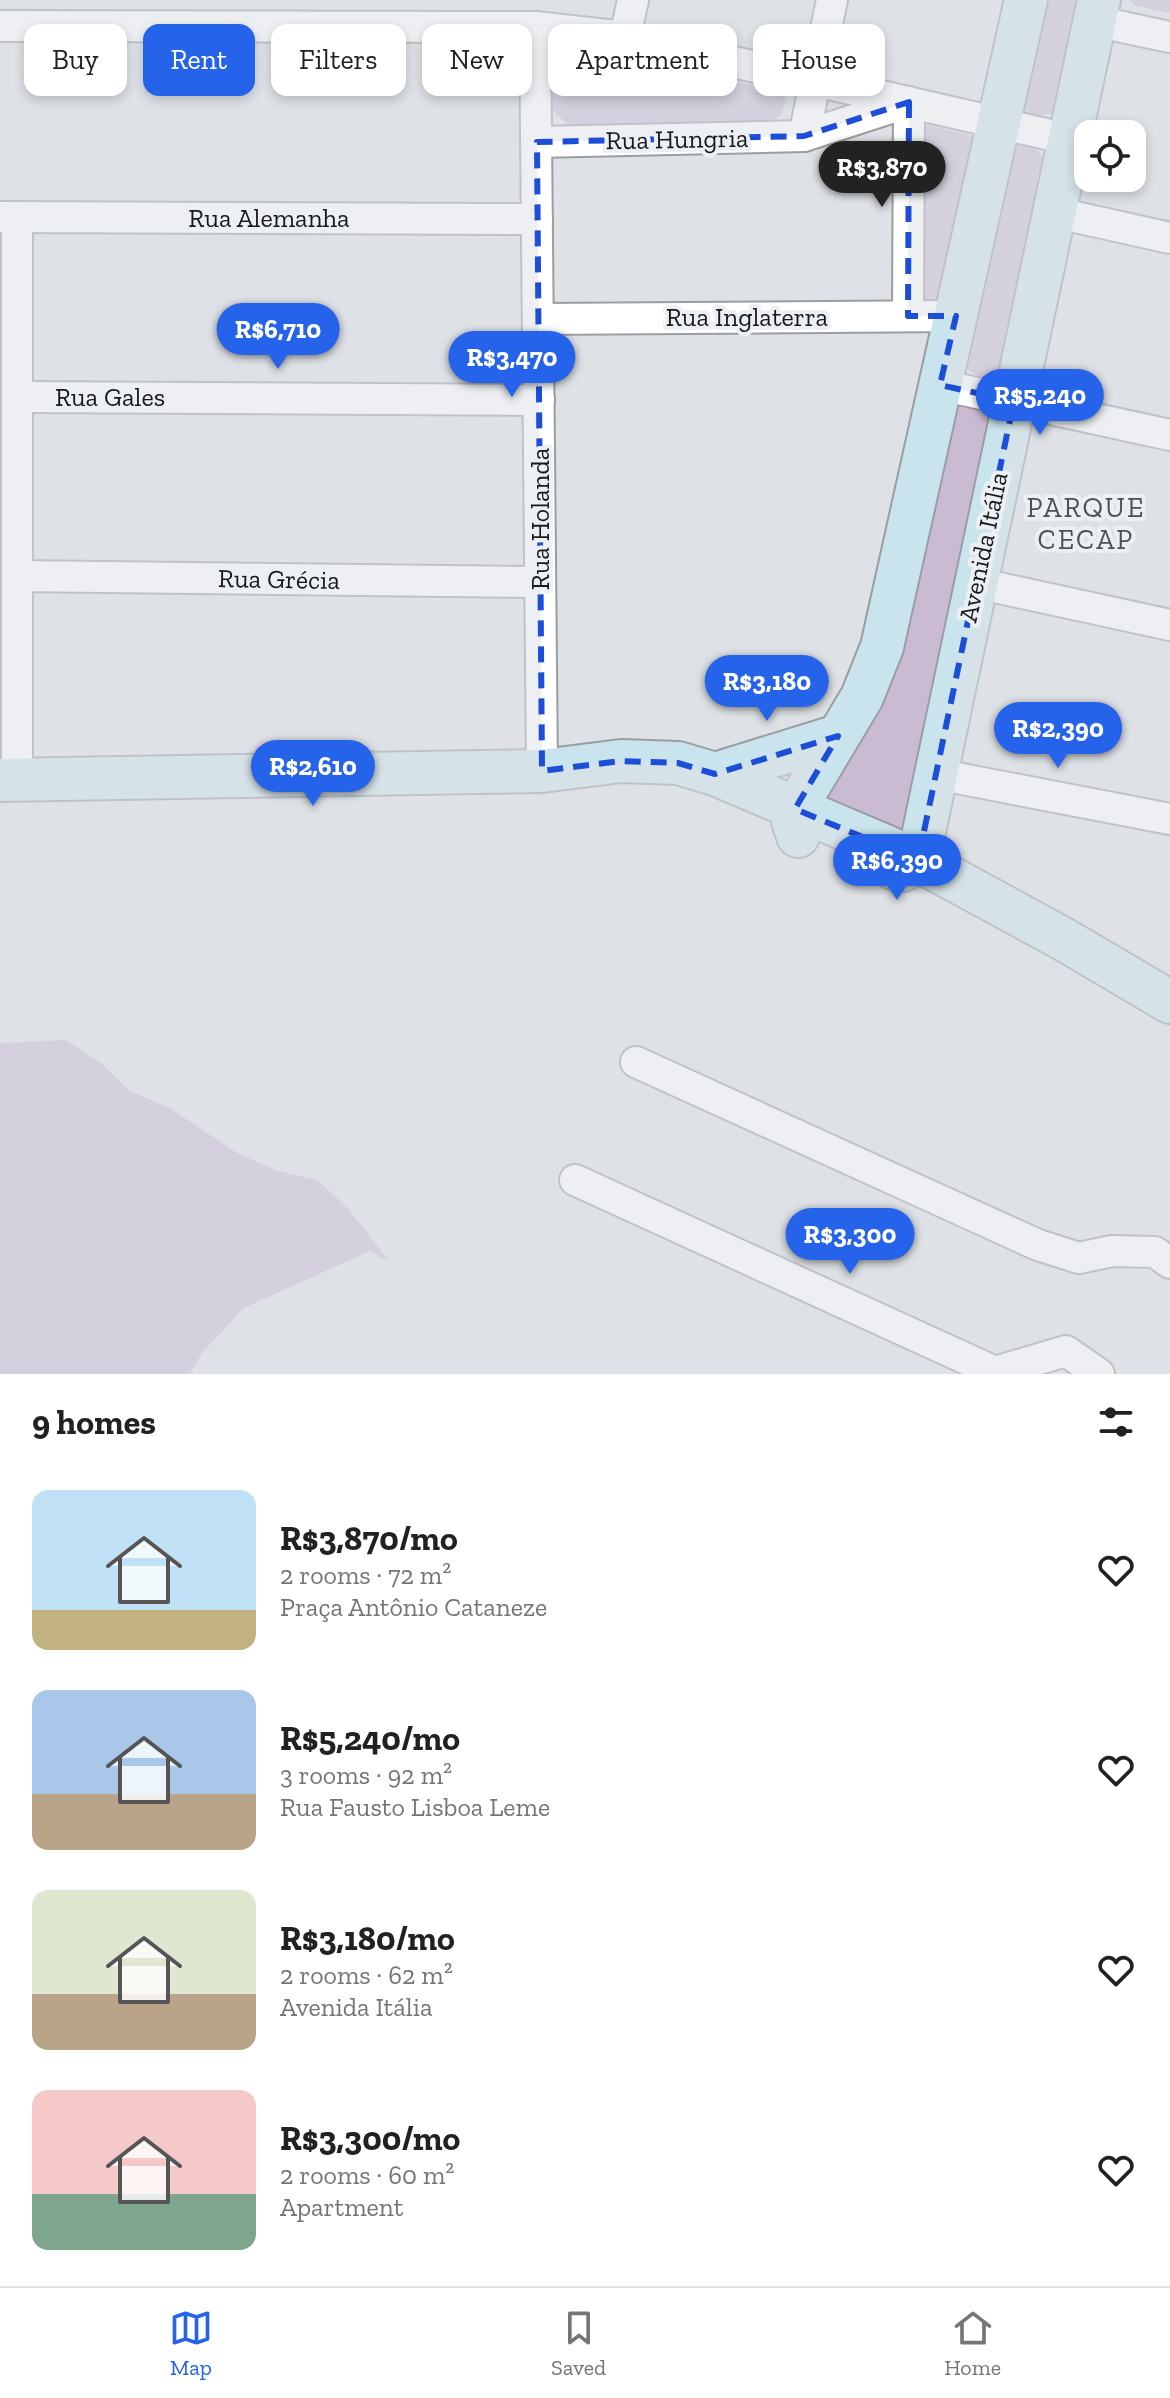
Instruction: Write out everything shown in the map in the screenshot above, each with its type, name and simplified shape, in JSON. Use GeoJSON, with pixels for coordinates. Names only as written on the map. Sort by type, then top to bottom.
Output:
{"type":"FeatureCollection","features":[{"type":"Feature","properties":{"kind":"street"},"geometry":{"type":"LineString","coordinates":[[628,24],[633,0]]}},
{"type":"Feature","properties":{"kind":"street"},"geometry":{"type":"LineString","coordinates":[[827,24],[832,0]]}},
{"type":"Feature","properties":{"kind":"street"},"geometry":{"type":"LineString","coordinates":[[797,823],[838,736],[862,697],[882,647],[1026,0]]}},
{"type":"Feature","properties":{"kind":"street"},"geometry":{"type":"LineString","coordinates":[[1097,10],[1170,37]]}},
{"type":"Feature","properties":{"kind":"street","name":"Avenida Itália"},"geometry":{"type":"LineString","coordinates":[[918,860],[1097,10]]}},
{"type":"Feature","properties":{"kind":"street"},"geometry":{"type":"LineString","coordinates":[[0,26],[126,13],[500,13],[535,27],[548,28]]}},
{"type":"Feature","properties":{"kind":"street","name":"Rua Holanda"},"geometry":{"type":"LineString","coordinates":[[535,27],[542,771]]}},
{"type":"Feature","properties":{"kind":"street"},"geometry":{"type":"LineString","coordinates":[[804,136],[812,96]]}},
{"type":"Feature","properties":{"kind":"street"},"geometry":{"type":"LineString","coordinates":[[882,96],[1068,139]]}},
{"type":"Feature","properties":{"kind":"street"},"geometry":{"type":"LineString","coordinates":[[908,316],[909,102]]}},
{"type":"Feature","properties":{"kind":"street","name":"Rua Hungria"},"geometry":{"type":"LineString","coordinates":[[537,142],[804,136],[909,102]]}},
{"type":"Feature","properties":{"kind":"street"},"geometry":{"type":"LineString","coordinates":[[1053,212],[1170,238]]}},
{"type":"Feature","properties":{"kind":"street"},"geometry":{"type":"LineString","coordinates":[[8,217],[17,397],[17,576],[9,628],[8,780],[542,771],[621,761],[678,763],[715,774],[797,823],[855,863],[913,888],[1065,940]]}},
{"type":"Feature","properties":{"kind":"street","name":"Rua Alemanha"},"geometry":{"type":"LineString","coordinates":[[8,217],[537,219]]}},
{"type":"Feature","properties":{"kind":"street","name":"Rua Inglaterra"},"geometry":{"type":"LineString","coordinates":[[538,319],[956,316]]}},
{"type":"Feature","properties":{"kind":"street"},"geometry":{"type":"LineString","coordinates":[[940,385],[1170,435]]}},
{"type":"Feature","properties":{"kind":"street","name":"Rua Gales"},"geometry":{"type":"LineString","coordinates":[[17,397],[539,400]]}},
{"type":"Feature","properties":{"kind":"street","name":"Rua Grécia"},"geometry":{"type":"LineString","coordinates":[[17,576],[540,582]]}},
{"type":"Feature","properties":{"kind":"street"},"geometry":{"type":"LineString","coordinates":[[976,583],[1170,625]]}},
{"type":"Feature","properties":{"kind":"street"},"geometry":{"type":"LineString","coordinates":[[715,774],[838,736]]}},
{"type":"Feature","properties":{"kind":"street"},"geometry":{"type":"LineString","coordinates":[[621,761],[666,783],[918,860],[1065,940],[1170,1002]]}},
{"type":"Feature","properties":{"kind":"street"},"geometry":{"type":"LineString","coordinates":[[936,774],[1170,819]]}},
{"type":"Feature","properties":{"kind":"street"},"geometry":{"type":"LineString","coordinates":[[855,863],[903,870],[918,860]]}},
{"type":"Feature","properties":{"kind":"street"},"geometry":{"type":"LineString","coordinates":[[636,1062],[1038,1245],[1079,1258],[1112,1251],[1155,1252],[1170,1263]]}},
{"type":"Feature","properties":{"kind":"street"},"geometry":{"type":"LineString","coordinates":[[575,1180],[995,1372],[1066,1351],[1099,1374]]}},
{"type":"Feature","properties":{"kind":"highlighted area"},"geometry":{"type":"Polygon","coordinates":[[[909,102],[908,316],[956,316],[940,385],[1014,401],[918,860],[795,809],[838,736],[715,774],[678,763],[621,761],[542,771],[537,142],[804,136],[909,102]]]}},
{"type":"Feature","properties":{"kind":"shaded area"},"geometry":{"type":"Polygon","coordinates":[[[1036,0],[1088,0],[1058,111],[1043,115],[1033,114],[1020,105],[1036,0]]]}},
{"type":"Feature","properties":{"kind":"shaded area"},"geometry":{"type":"Polygon","coordinates":[[[1129,0],[1170,0],[1170,13],[1136,6],[1129,0]]]}},
{"type":"Feature","properties":{"kind":"shaded area"},"geometry":{"type":"Polygon","coordinates":[[[737,82],[753,85],[753,96],[784,96],[786,101],[781,115],[769,122],[568,125],[549,107],[549,96],[737,96],[737,82]]]}},
{"type":"Feature","properties":{"kind":"shaded area"},"geometry":{"type":"Polygon","coordinates":[[[920,123],[977,137],[939,304],[915,300],[920,123]]]}},
{"type":"Feature","properties":{"kind":"shaded area"},"geometry":{"type":"Polygon","coordinates":[[[1015,146],[1037,150],[1050,169],[1007,368],[982,378],[961,360],[1006,153],[1015,146]]]}},
{"type":"Feature","properties":{"kind":"shaded area"},"geometry":{"type":"Polygon","coordinates":[[[964,399],[984,408],[995,428],[910,822],[895,840],[826,803],[950,407],[964,399]]]}},
{"type":"Feature","properties":{"kind":"shaded area"},"geometry":{"type":"Polygon","coordinates":[[[66,1040],[101,1063],[130,1091],[170,1108],[239,1154],[278,1171],[317,1180],[347,1207],[388,1260],[370,1251],[244,1308],[202,1353],[190,1374],[0,1374],[0,1043],[66,1040]]]}},
{"type":"Feature","properties":{"kind":"district","name":"PARQUE CECAP"},"geometry":{"type":"Point","coordinates":[1086,523]}}]}
